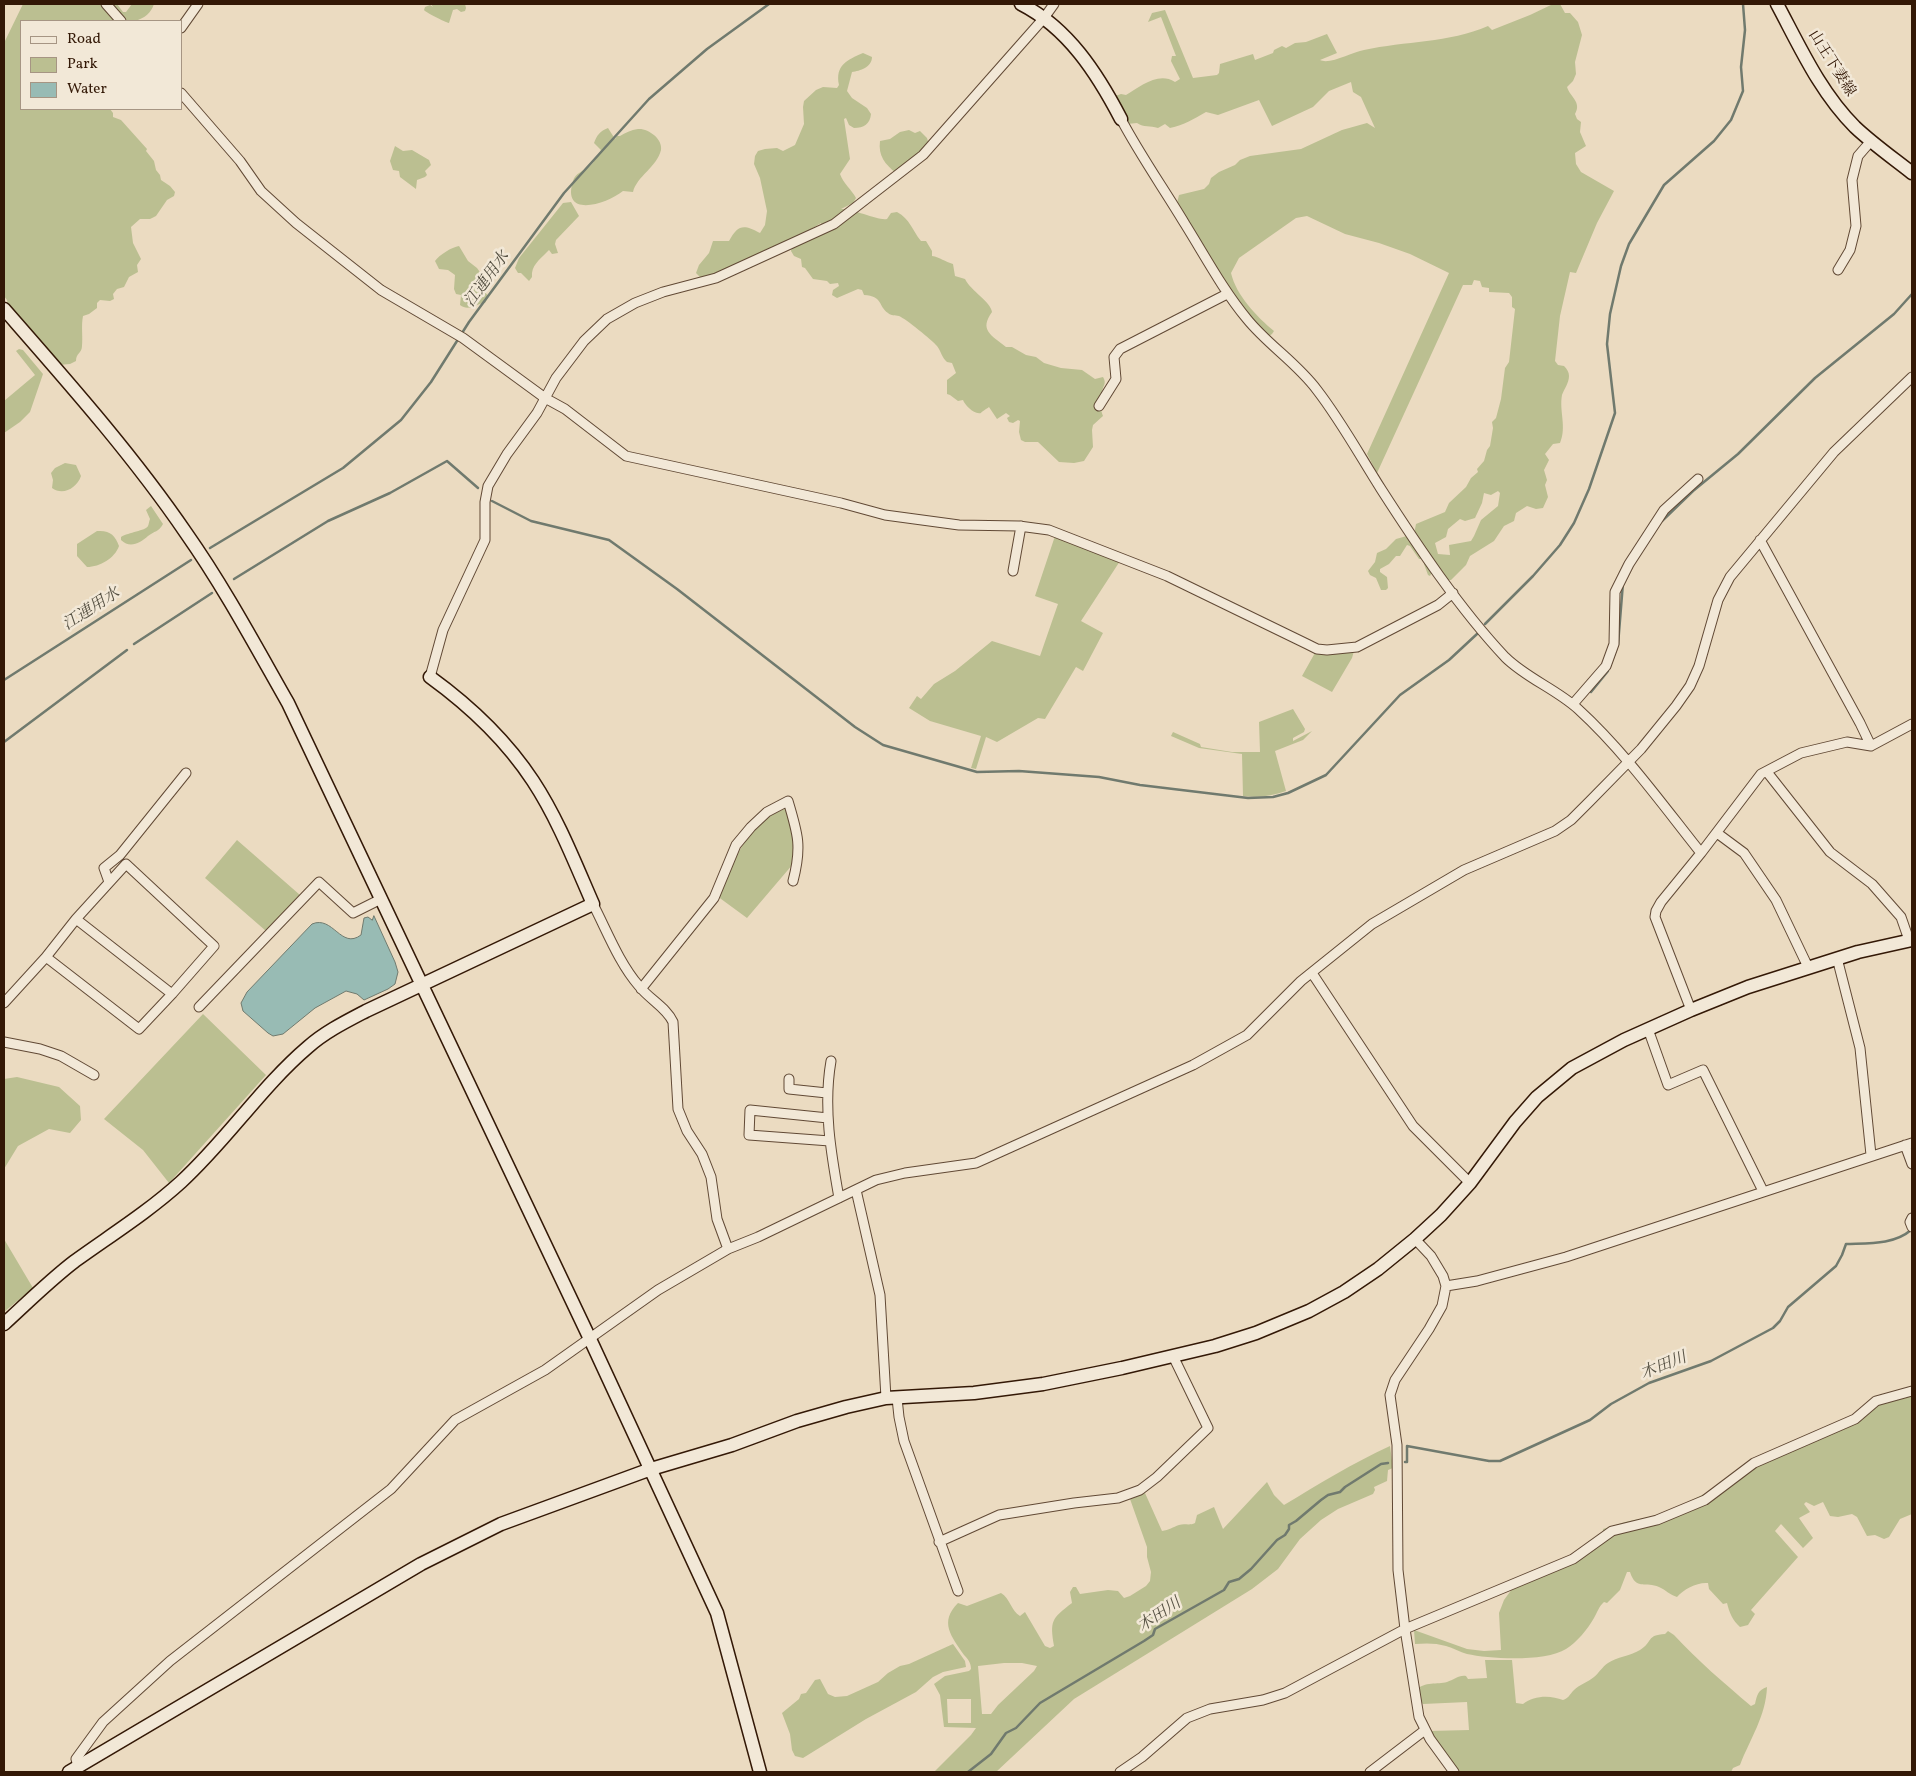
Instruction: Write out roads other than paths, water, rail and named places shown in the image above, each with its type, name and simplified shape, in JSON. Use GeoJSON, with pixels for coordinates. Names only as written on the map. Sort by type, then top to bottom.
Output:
{"type":"FeatureCollection","features":[{"type":"Feature","properties":{"kind":"street"},"geometry":{"type":"LineString","coordinates":[[106,4],[120,20]]}},
{"type":"Feature","properties":{"kind":"street"},"geometry":{"type":"LineString","coordinates":[[182,27],[198,4]]}},
{"type":"Feature","properties":{"kind":"street"},"geometry":{"type":"LineString","coordinates":[[1021,4],[1044,18],[1083,57],[1228,294],[1259,333],[1316,387],[1409,532],[1453,593],[1506,658],[1573,704],[1593,723],[1628,762],[1701,853]]}},
{"type":"Feature","properties":{"kind":"street"},"geometry":{"type":"LineString","coordinates":[[728,1249],[717,1220],[711,1177],[702,1154],[686,1131],[678,1109],[673,1022],[669,1015],[641,989],[618,952],[593,904],[557,823],[529,776],[494,731],[466,705],[430,677],[443,630],[485,540],[485,502],[488,486],[507,454],[537,413],[556,378],[584,341],[607,319],[635,303],[663,292],[716,278],[834,224],[923,155],[1044,18],[1054,4]]}},
{"type":"Feature","properties":{"kind":"street","name":"山王下妻線"},"geometry":{"type":"LineString","coordinates":[[1777,4],[1821,84],[1841,111],[1871,142],[1912,174]]}},
{"type":"Feature","properties":{"kind":"street"},"geometry":{"type":"LineString","coordinates":[[182,94],[240,161],[260,191],[296,223],[381,290],[459,336],[545,398],[565,409],[626,456],[841,503],[885,515],[959,525],[1022,526],[1049,530],[1167,576],[1322,650],[1346,649],[1367,643],[1438,605],[1453,593]]}},
{"type":"Feature","properties":{"kind":"street"},"geometry":{"type":"LineString","coordinates":[[1838,270],[1850,250],[1856,226],[1852,180],[1858,156],[1871,142]]}},
{"type":"Feature","properties":{"kind":"street"},"geometry":{"type":"LineString","coordinates":[[1099,406],[1116,379],[1114,363],[1116,353],[1120,348],[1228,294]]}},
{"type":"Feature","properties":{"kind":"street"},"geometry":{"type":"LineString","coordinates":[[4,309],[139,470],[195,547],[239,616],[288,703],[590,1339],[717,1613],[760,1772]]}},
{"type":"Feature","properties":{"kind":"street"},"geometry":{"type":"LineString","coordinates":[[73,1769],[76,1759],[103,1722],[170,1661],[390,1489],[455,1420],[545,1370],[658,1290],[728,1249],[758,1237],[876,1180],[905,1173],[976,1164],[1193,1065],[1247,1035],[1301,980],[1372,924],[1456,874],[1555,831],[1571,820],[1641,749],[1690,686],[1699,666],[1718,600],[1730,577],[1834,452],[1912,377]]}},
{"type":"Feature","properties":{"kind":"street"},"geometry":{"type":"LineString","coordinates":[[1573,704],[1606,666],[1614,644],[1615,592],[1629,564],[1664,510],[1698,479]]}},
{"type":"Feature","properties":{"kind":"street"},"geometry":{"type":"LineString","coordinates":[[1013,571],[1022,526]]}},
{"type":"Feature","properties":{"kind":"street"},"geometry":{"type":"LineString","coordinates":[[1760,540],[1848,700],[1871,746]]}},
{"type":"Feature","properties":{"kind":"street"},"geometry":{"type":"LineString","coordinates":[[1691,1010],[1655,917],[1661,902],[1717,833],[1761,774],[1801,753],[1847,742],[1871,746],[1912,724]]}},
{"type":"Feature","properties":{"kind":"street"},"geometry":{"type":"LineString","coordinates":[[73,1769],[421,1564],[501,1524],[651,1469],[732,1445],[846,1407],[891,1398],[974,1393],[1043,1384],[1173,1356],[1256,1333],[1309,1310],[1358,1282],[1415,1239],[1441,1214],[1470,1183],[1515,1122],[1538,1097],[1572,1068],[1648,1029],[1748,987],[1837,958],[1911,940],[1901,916],[1872,884],[1830,852],[1767,772]]}},
{"type":"Feature","properties":{"kind":"street"},"geometry":{"type":"LineString","coordinates":[[109,882],[104,868],[120,855],[186,773]]}},
{"type":"Feature","properties":{"kind":"street"},"geometry":{"type":"LineString","coordinates":[[641,989],[714,898],[736,845],[751,826],[767,812],[788,801],[799,838],[798,864],[793,881]]}},
{"type":"Feature","properties":{"kind":"street"},"geometry":{"type":"LineString","coordinates":[[1717,833],[1744,853],[1770,892],[1808,967]]}},
{"type":"Feature","properties":{"kind":"street"},"geometry":{"type":"LineString","coordinates":[[4,1003],[126,864],[214,946],[139,1030],[46,957]]}},
{"type":"Feature","properties":{"kind":"street"},"geometry":{"type":"LineString","coordinates":[[199,1006],[319,882],[353,913],[381,899]]}},
{"type":"Feature","properties":{"kind":"street"},"geometry":{"type":"LineString","coordinates":[[4,1324],[74,1262],[137,1219],[181,1182],[225,1137],[278,1074],[329,1031],[593,904]]}},
{"type":"Feature","properties":{"kind":"street"},"geometry":{"type":"LineString","coordinates":[[76,919],[172,994]]}},
{"type":"Feature","properties":{"kind":"street"},"geometry":{"type":"LineString","coordinates":[[1837,958],[1860,1048],[1872,1155]]}},
{"type":"Feature","properties":{"kind":"street"},"geometry":{"type":"LineString","coordinates":[[1312,972],[1413,1126],[1470,1183]]}},
{"type":"Feature","properties":{"kind":"street"},"geometry":{"type":"LineString","coordinates":[[1648,1029],[1668,1085],[1702,1070],[1763,1191]]}},
{"type":"Feature","properties":{"kind":"street"},"geometry":{"type":"LineString","coordinates":[[4,1042],[40,1049],[60,1056],[94,1075]]}},
{"type":"Feature","properties":{"kind":"street"},"geometry":{"type":"LineString","coordinates":[[831,1062],[827,1093],[828,1118],[839,1198]]}},
{"type":"Feature","properties":{"kind":"street"},"geometry":{"type":"LineString","coordinates":[[790,1079],[789,1089],[827,1093]]}},
{"type":"Feature","properties":{"kind":"street"},"geometry":{"type":"LineString","coordinates":[[828,1118],[750,1110],[748,1135],[830,1141]]}},
{"type":"Feature","properties":{"kind":"street"},"geometry":{"type":"LineString","coordinates":[[1446,1286],[1477,1281],[1566,1257],[1909,1144],[1912,1164]]}},
{"type":"Feature","properties":{"kind":"street"},"geometry":{"type":"LineString","coordinates":[[856,1190],[880,1295],[891,1398],[899,1417],[904,1441],[939,1542],[958,1591]]}},
{"type":"Feature","properties":{"kind":"street"},"geometry":{"type":"LineString","coordinates":[[1912,1218],[1910,1222],[1912,1227]]}},
{"type":"Feature","properties":{"kind":"street"},"geometry":{"type":"LineString","coordinates":[[1415,1239],[1431,1256],[1443,1276],[1446,1286],[1442,1306],[1395,1380],[1390,1395],[1397,1445],[1398,1570],[1419,1717],[1425,1730],[1454,1772]]}},
{"type":"Feature","properties":{"kind":"street"},"geometry":{"type":"LineString","coordinates":[[939,1542],[999,1515],[1074,1502],[1118,1498],[1140,1490],[1208,1428],[1173,1356]]}},
{"type":"Feature","properties":{"kind":"street"},"geometry":{"type":"LineString","coordinates":[[1120,1772],[1142,1757],[1187,1718],[1210,1709],[1264,1700],[1285,1692],[1405,1629],[1573,1559],[1612,1531],[1657,1520],[1705,1500],[1754,1463],[1855,1418],[1876,1401],[1912,1391]]}},
{"type":"Feature","properties":{"kind":"street"},"geometry":{"type":"LineString","coordinates":[[1370,1772],[1425,1730]]}},
{"type":"Feature","properties":{"kind":"water"},"geometry":{"type":"Polygon","coordinates":[[[374,916],[395,962],[398,972],[395,984],[364,1000],[357,994],[346,991],[315,1008],[283,1034],[273,1036],[243,1011],[241,1003],[247,992],[312,924],[326,924],[342,936],[354,938],[361,935],[364,918],[368,917],[372,920],[374,916]]]}},
{"type":"Feature","properties":{"kind":"waterway","name":"江連用水"},"geometry":{"type":"LineString","coordinates":[[210,548],[343,468],[401,420],[431,382],[469,322],[564,193],[649,99],[707,49],[769,4]]}},
{"type":"Feature","properties":{"kind":"waterway"},"geometry":{"type":"LineString","coordinates":[[1485,624],[1533,576],[1560,545],[1574,523],[1589,489],[1615,413],[1607,344],[1610,314],[1621,266],[1629,244],[1664,185],[1714,141],[1731,120],[1743,91],[1741,67],[1745,30],[1743,4]]}},
{"type":"Feature","properties":{"kind":"waterway"},"geometry":{"type":"LineString","coordinates":[[1662,521],[1693,491],[1738,454],[1815,378],[1894,314],[1912,294]]}},
{"type":"Feature","properties":{"kind":"waterway"},"geometry":{"type":"LineString","coordinates":[[234,579],[328,521],[390,493],[447,461],[478,488]]}},
{"type":"Feature","properties":{"kind":"waterway"},"geometry":{"type":"LineString","coordinates":[[492,501],[531,521],[609,540],[677,589],[855,727],[883,745],[977,772],[1019,771],[1099,777],[1140,785],[1248,798],[1273,797],[1288,793],[1326,775],[1400,695],[1449,660],[1477,634]]}},
{"type":"Feature","properties":{"kind":"waterway","name":"江連用水"},"geometry":{"type":"LineString","coordinates":[[4,680],[191,560]]}},
{"type":"Feature","properties":{"kind":"waterway"},"geometry":{"type":"LineString","coordinates":[[1618,645],[1623,583]]}},
{"type":"Feature","properties":{"kind":"waterway"},"geometry":{"type":"LineString","coordinates":[[134,644],[212,593]]}},
{"type":"Feature","properties":{"kind":"waterway"},"geometry":{"type":"LineString","coordinates":[[4,742],[127,650]]}},
{"type":"Feature","properties":{"kind":"waterway"},"geometry":{"type":"LineString","coordinates":[[1610,666],[1616,650]]}},
{"type":"Feature","properties":{"kind":"waterway"},"geometry":{"type":"LineString","coordinates":[[1591,692],[1608,671]]}},
{"type":"Feature","properties":{"kind":"waterway","name":"木田川"},"geometry":{"type":"LineString","coordinates":[[1405,1462],[1407,1462],[1407,1446],[1489,1461],[1500,1461],[1590,1420],[1611,1404],[1649,1383],[1711,1361],[1773,1328],[1780,1321],[1788,1307],[1836,1266],[1846,1244],[1888,1241],[1911,1230]]}},
{"type":"Feature","properties":{"kind":"waterway","name":"木田川"},"geometry":{"type":"LineString","coordinates":[[968,1772],[991,1754],[1006,1733],[1016,1728],[1040,1703],[1144,1641],[1153,1635],[1155,1629],[1224,1590],[1229,1582],[1239,1579],[1251,1569],[1277,1540],[1285,1535],[1289,1525],[1321,1500],[1328,1495],[1340,1492],[1381,1464],[1388,1463]]}}]}
